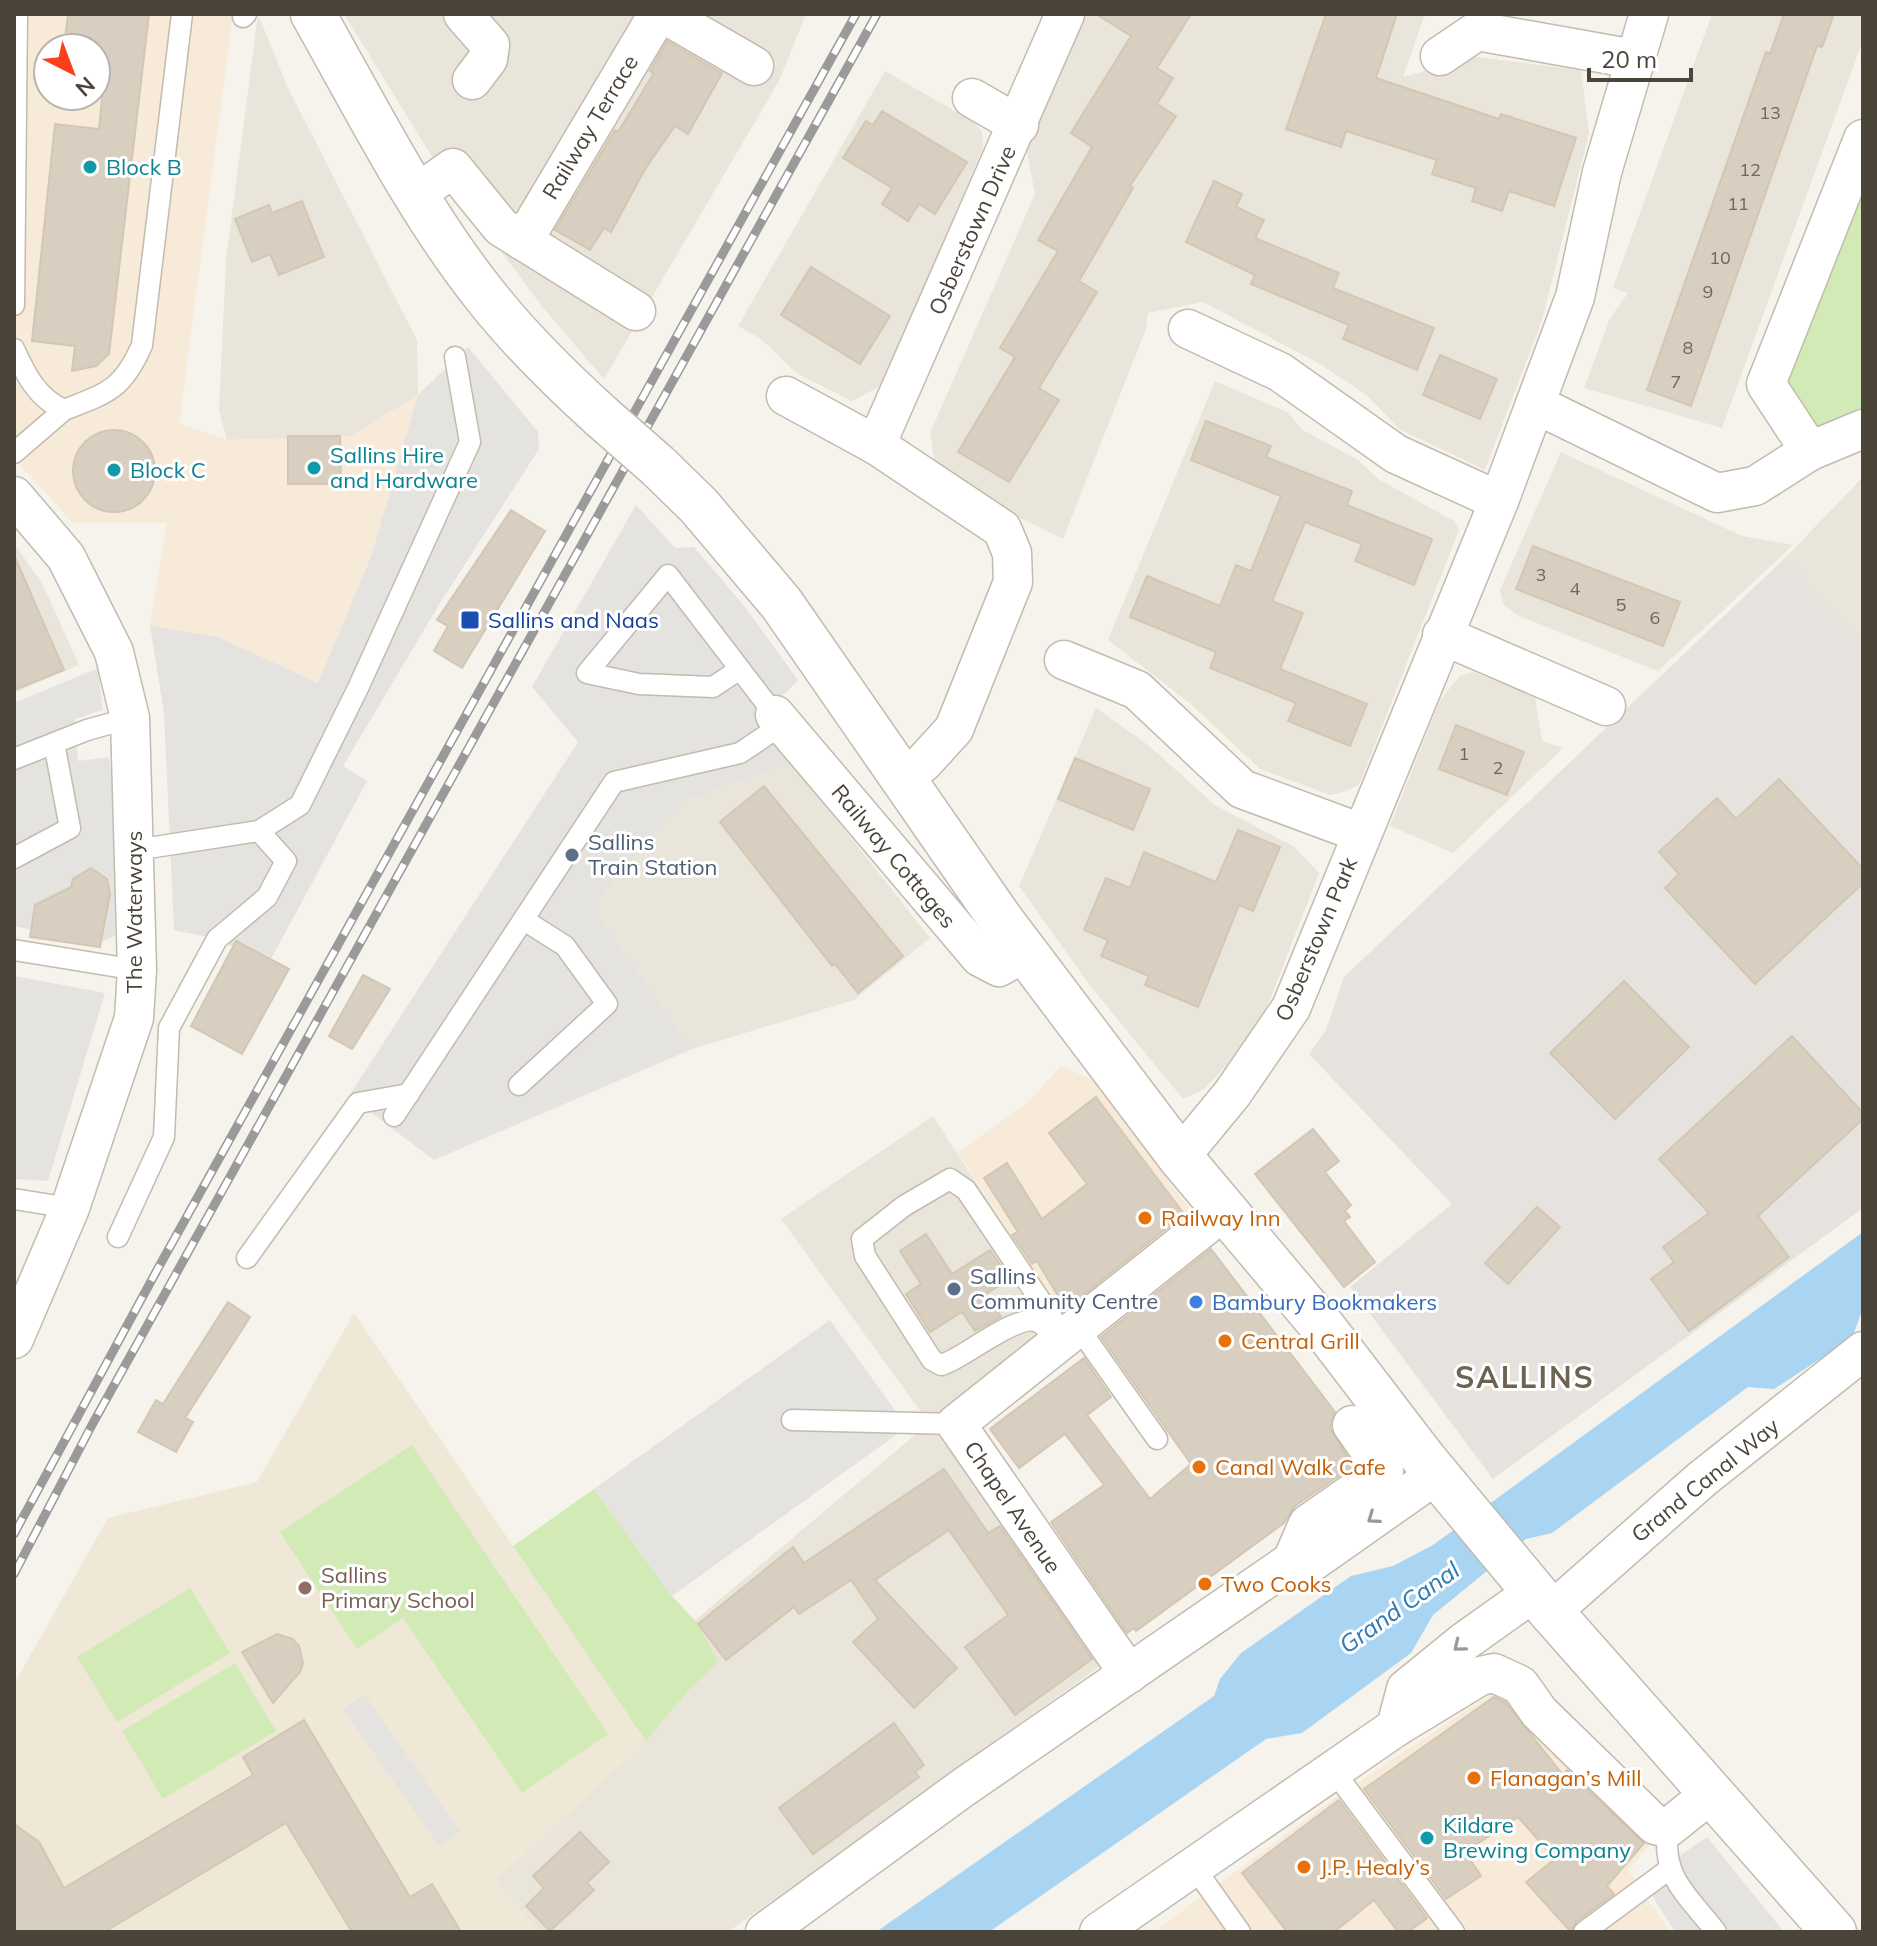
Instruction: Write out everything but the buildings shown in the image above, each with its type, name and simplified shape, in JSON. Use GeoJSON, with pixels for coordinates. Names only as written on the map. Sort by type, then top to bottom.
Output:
{"type":"FeatureCollection","features":[{"type":"Feature","properties":{"kind":"street"},"geometry":{"type":"LineString","coordinates":[[313,14],[415,195],[457,258],[508,323],[602,417],[709,516],[781,603],[1025,952],[1180,1157],[1323,1327],[1534,1592],[1709,1795],[1834,1932]]}},
{"type":"Feature","properties":{"kind":"street"},"geometry":{"type":"LineString","coordinates":[[463,14],[490,45],[488,59],[472,80]]}},
{"type":"Feature","properties":{"kind":"street","name":"Railway Terrace"},"geometry":{"type":"LineString","coordinates":[[523,241],[661,14],[754,66]]}},
{"type":"Feature","properties":{"kind":"street","name":"Osberstown Drive"},"geometry":{"type":"LineString","coordinates":[[876,445],[1019,125],[1065,14]]}},
{"type":"Feature","properties":{"kind":"street","name":"Osberstown Park"},"geometry":{"type":"LineString","coordinates":[[1180,1157],[1232,1094],[1291,1008],[1499,501],[1575,297],[1602,172],[1649,14]]}},
{"type":"Feature","properties":{"kind":"street"},"geometry":{"type":"LineString","coordinates":[[1440,56],[1477,31],[1542,27],[1634,59]]}},
{"type":"Feature","properties":{"kind":"street"},"geometry":{"type":"LineString","coordinates":[[972,98],[1019,125]]}},
{"type":"Feature","properties":{"kind":"street"},"geometry":{"type":"LineString","coordinates":[[1810,451],[1766,384],[1863,139]]}},
{"type":"Feature","properties":{"kind":"street"},"geometry":{"type":"LineString","coordinates":[[415,195],[453,168],[501,227],[636,311]]}},
{"type":"Feature","properties":{"kind":"street"},"geometry":{"type":"LineString","coordinates":[[1188,329],[1280,372],[1396,454],[1499,501]]}},
{"type":"Feature","properties":{"kind":"street"},"geometry":{"type":"LineString","coordinates":[[786,396],[876,445],[1002,529],[1012,553],[1013,582],[954,729],[923,763],[903,777]]}},
{"type":"Feature","properties":{"kind":"street"},"geometry":{"type":"LineString","coordinates":[[1535,404],[1717,493],[1755,486],[1810,451],[1863,429]]}},
{"type":"Feature","properties":{"kind":"street","name":"The Waterways"},"geometry":{"type":"LineString","coordinates":[[14,496],[66,557],[114,652],[130,718],[137,970],[134,1018],[70,1208],[14,1339]]}},
{"type":"Feature","properties":{"kind":"street"},"geometry":{"type":"LineString","coordinates":[[1442,635],[1606,706]]}},
{"type":"Feature","properties":{"kind":"street","name":"Osberstown Park"},"geometry":{"type":"LineString","coordinates":[[1064,660],[1137,690],[1242,789],[1361,833]]}},
{"type":"Feature","properties":{"kind":"street","name":"Railway Cottages"},"geometry":{"type":"LineString","coordinates":[[779,720],[980,957],[999,967],[1025,952]]}},
{"type":"Feature","properties":{"kind":"street","name":"Chapel Avenue"},"geometry":{"type":"LineString","coordinates":[[1129,1674],[956,1424],[1225,1210]]}},
{"type":"Feature","properties":{"kind":"street","name":"Grand Canal Way"},"geometry":{"type":"LineString","coordinates":[[1396,1727],[1406,1689],[1465,1641],[1702,1479],[1863,1351]]}},
{"type":"Feature","properties":{"kind":"street"},"geometry":{"type":"LineString","coordinates":[[776,1924],[1292,1561],[1308,1524],[1384,1471],[1352,1425]]}},
{"type":"Feature","properties":{"kind":"street"},"geometry":{"type":"LineString","coordinates":[[1292,1561],[1312,1562],[1449,1488]]}},
{"type":"Feature","properties":{"kind":"street"},"geometry":{"type":"LineString","coordinates":[[1099,1932],[1396,1727],[1480,1676],[1494,1673],[1520,1685],[1539,1712],[1655,1825],[1668,1828],[1709,1795]]}},
{"type":"Feature","properties":{"kind":"lane"},"geometry":{"type":"LineString","coordinates":[[14,305],[17,14]]}},
{"type":"Feature","properties":{"kind":"lane"},"geometry":{"type":"LineString","coordinates":[[14,453],[64,410],[100,396],[128,376],[142,345],[182,14]]}},
{"type":"Feature","properties":{"kind":"lane"},"geometry":{"type":"LineString","coordinates":[[14,349],[28,379],[47,403],[64,410]]}},
{"type":"Feature","properties":{"kind":"lane"},"geometry":{"type":"LineString","coordinates":[[135,850],[259,831],[300,805],[358,688],[470,442],[455,357]]}},
{"type":"Feature","properties":{"kind":"lane"},"geometry":{"type":"LineString","coordinates":[[394,1116],[614,782],[740,753],[779,720],[740,669],[668,575],[587,673],[639,684],[713,687],[740,669]]}},
{"type":"Feature","properties":{"kind":"lane"},"geometry":{"type":"LineString","coordinates":[[14,759],[130,718]]}},
{"type":"Feature","properties":{"kind":"lane"},"geometry":{"type":"LineString","coordinates":[[14,858],[70,828],[54,743]]}},
{"type":"Feature","properties":{"kind":"lane"},"geometry":{"type":"LineString","coordinates":[[118,1237],[164,1137],[169,1028],[217,939],[267,897],[286,861],[259,831]]}},
{"type":"Feature","properties":{"kind":"lane"},"geometry":{"type":"LineString","coordinates":[[519,1085],[607,1004],[565,946],[524,920]]}},
{"type":"Feature","properties":{"kind":"lane"},"geometry":{"type":"LineString","coordinates":[[14,950],[137,970]]}},
{"type":"Feature","properties":{"kind":"lane"},"geometry":{"type":"LineString","coordinates":[[247,1258],[358,1103],[409,1094]]}},
{"type":"Feature","properties":{"kind":"lane"},"geometry":{"type":"LineString","coordinates":[[1067,1336],[1030,1320],[1011,1325],[953,1362],[941,1365],[932,1360],[865,1256],[862,1239],[904,1206],[950,1179],[966,1190],[1067,1336],[1157,1439]]}},
{"type":"Feature","properties":{"kind":"lane"},"geometry":{"type":"LineString","coordinates":[[14,1199],[70,1208]]}},
{"type":"Feature","properties":{"kind":"lane"},"geometry":{"type":"LineString","coordinates":[[792,1420],[956,1424]]}},
{"type":"Feature","properties":{"kind":"lane"},"geometry":{"type":"LineString","coordinates":[[1333,1770],[1454,1932]]}},
{"type":"Feature","properties":{"kind":"lane"},"geometry":{"type":"LineString","coordinates":[[1668,1828],[1665,1852],[1668,1870],[1716,1932]]}},
{"type":"Feature","properties":{"kind":"lane"},"geometry":{"type":"LineString","coordinates":[[1194,1867],[1240,1932]]}},
{"type":"Feature","properties":{"kind":"lane"},"geometry":{"type":"LineString","coordinates":[[1584,1932],[1668,1870]]}},
{"type":"Feature","properties":{"kind":"shaded area"},"geometry":{"type":"Polygon","coordinates":[[[14,14],[233,14],[179,424],[227,440],[351,436],[418,395],[372,554],[318,683],[218,637],[150,626],[167,523],[73,523],[14,458],[14,14]]]}},
{"type":"Feature","properties":{"kind":"shaded area"},"geometry":{"type":"Polygon","coordinates":[[[258,14],[288,88],[417,340],[418,395],[351,436],[227,440],[219,410],[226,260],[258,14]]]}},
{"type":"Feature","properties":{"kind":"shaded area"},"geometry":{"type":"Polygon","coordinates":[[[344,14],[806,14],[779,81],[604,379],[543,308],[434,160],[344,14]]]}},
{"type":"Feature","properties":{"kind":"shaded area"},"geometry":{"type":"Polygon","coordinates":[[[1045,14],[1425,14],[1403,77],[1477,57],[1581,70],[1589,133],[1542,320],[1485,470],[1399,429],[1368,396],[1320,364],[1203,302],[1148,313],[1146,329],[1063,539],[937,477],[930,433],[1035,194],[1014,85],[1045,14]]]}},
{"type":"Feature","properties":{"kind":"shaded area"},"geometry":{"type":"Polygon","coordinates":[[[1712,14],[1863,14],[1863,40],[1722,428],[1584,388],[1610,318],[1628,293],[1613,288],[1712,14]]]}},
{"type":"Feature","properties":{"kind":"shaded area"},"geometry":{"type":"Polygon","coordinates":[[[885,71],[972,121],[982,131],[983,148],[882,385],[852,401],[796,373],[761,339],[738,326],[885,71]]]}},
{"type":"Feature","properties":{"kind":"shaded area"},"geometry":{"type":"Polygon","coordinates":[[[468,347],[538,432],[539,449],[440,603],[343,766],[367,781],[271,959],[237,942],[233,947],[217,939],[174,930],[164,713],[150,626],[218,637],[318,683],[372,554],[418,395],[468,347]]]}},
{"type":"Feature","properties":{"kind":"shaded area"},"geometry":{"type":"Polygon","coordinates":[[[1215,381],[1287,412],[1303,430],[1358,460],[1380,480],[1454,521],[1459,530],[1359,785],[1344,792],[1330,795],[1260,769],[1191,704],[1108,640],[1215,381]]]}},
{"type":"Feature","properties":{"kind":"shaded area"},"geometry":{"type":"Polygon","coordinates":[[[1561,452],[1742,536],[1793,545],[1658,671],[1519,616],[1504,605],[1500,590],[1561,452]]]}},
{"type":"Feature","properties":{"kind":"shaded area"},"geometry":{"type":"Polygon","coordinates":[[[1863,477],[1863,641],[1786,557],[1863,477]]]}},
{"type":"Feature","properties":{"kind":"shaded area","name":"Sallins Train Station"},"geometry":{"type":"Polygon","coordinates":[[[636,505],[675,548],[694,547],[745,607],[798,680],[767,712],[792,763],[682,802],[593,907],[692,1049],[434,1160],[349,1096],[578,742],[532,687],[636,505]]]}},
{"type":"Feature","properties":{"kind":"shaded area"},"geometry":{"type":"Polygon","coordinates":[[[14,543],[43,585],[79,665],[14,693],[14,543]]]}},
{"type":"Feature","properties":{"kind":"shaded area"},"geometry":{"type":"Polygon","coordinates":[[[1786,557],[1863,641],[1863,1208],[1493,1479],[1350,1287],[1452,1204],[1309,1054],[1326,1030],[1344,977],[1786,557]]]}},
{"type":"Feature","properties":{"kind":"shaded area"},"geometry":{"type":"Polygon","coordinates":[[[98,668],[103,710],[75,719],[78,761],[109,757],[114,798],[115,936],[99,943],[14,926],[14,703],[98,668]]]}},
{"type":"Feature","properties":{"kind":"shaded area"},"geometry":{"type":"Polygon","coordinates":[[[1473,672],[1535,696],[1542,741],[1563,748],[1453,853],[1390,826],[1440,700],[1460,676],[1473,672]]]}},
{"type":"Feature","properties":{"kind":"shaded area"},"geometry":{"type":"Polygon","coordinates":[[[1096,708],[1148,745],[1215,805],[1293,846],[1319,873],[1257,1033],[1204,1089],[1183,1099],[1091,987],[1019,886],[1096,708]]]}},
{"type":"Feature","properties":{"kind":"shaded area"},"geometry":{"type":"Polygon","coordinates":[[[792,763],[930,938],[854,1000],[692,1049],[593,907],[682,802],[792,763]]]}},
{"type":"Feature","properties":{"kind":"shaded area"},"geometry":{"type":"Polygon","coordinates":[[[14,976],[105,993],[48,1181],[14,1179],[14,976]]]}},
{"type":"Feature","properties":{"kind":"shaded area"},"geometry":{"type":"Polygon","coordinates":[[[1061,1066],[1097,1082],[1198,1221],[1065,1320],[958,1152],[1026,1104],[1061,1066]]]}},
{"type":"Feature","properties":{"kind":"shaded area"},"geometry":{"type":"Polygon","coordinates":[[[933,1116],[1065,1320],[929,1423],[781,1219],[933,1116]]]}},
{"type":"Feature","properties":{"kind":"shaded area","name":"Sallins Primary School"},"geometry":{"type":"Polygon","coordinates":[[[354,1313],[646,1741],[494,1881],[540,1932],[14,1932],[14,1684],[108,1518],[257,1482],[354,1313]]]}},
{"type":"Feature","properties":{"kind":"shaded area"},"geometry":{"type":"Polygon","coordinates":[[[830,1320],[907,1427],[672,1596],[594,1489],[830,1320]]]}},
{"type":"Feature","properties":{"kind":"shaded area"},"geometry":{"type":"Polygon","coordinates":[[[929,1423],[1106,1662],[728,1932],[540,1932],[494,1881],[646,1741],[688,1691],[718,1662],[693,1622],[929,1423]]]}},
{"type":"Feature","properties":{"kind":"shaded area"},"geometry":{"type":"Polygon","coordinates":[[[1503,1686],[1660,1833],[1628,1870],[1670,1932],[1154,1932],[1339,1795],[1503,1686]]]}},
{"type":"Feature","properties":{"kind":"shaded area"},"geometry":{"type":"Polygon","coordinates":[[[364,1694],[460,1831],[439,1846],[343,1709],[364,1694]]]}},
{"type":"Feature","properties":{"kind":"shaded area"},"geometry":{"type":"Polygon","coordinates":[[[1707,1837],[1784,1932],[1675,1932],[1643,1881],[1707,1837]]]}},
{"type":"Feature","properties":{"kind":"green space"},"geometry":{"type":"Polygon","coordinates":[[[1863,156],[1863,421],[1802,445],[1769,377],[1863,156]]]}},
{"type":"Feature","properties":{"kind":"green space"},"geometry":{"type":"Polygon","coordinates":[[[412,1445],[608,1734],[522,1793],[403,1618],[357,1649],[280,1532],[412,1445]]]}},
{"type":"Feature","properties":{"kind":"green space"},"geometry":{"type":"Polygon","coordinates":[[[594,1489],[672,1596],[698,1624],[718,1662],[688,1691],[646,1741],[513,1546],[594,1489]]]}},
{"type":"Feature","properties":{"kind":"green space"},"geometry":{"type":"Polygon","coordinates":[[[190,1588],[230,1653],[117,1722],[77,1657],[190,1588]]]}},
{"type":"Feature","properties":{"kind":"green space"},"geometry":{"type":"Polygon","coordinates":[[[235,1663],[276,1731],[163,1799],[122,1731],[235,1663]]]}},
{"type":"Feature","properties":{"kind":"water","name":"Grand Canal"},"geometry":{"type":"Polygon","coordinates":[[[1863,1232],[1863,1308],[1852,1338],[1774,1389],[1748,1387],[1552,1533],[1526,1539],[1433,1615],[1411,1653],[1302,1733],[1266,1739],[989,1932],[876,1932],[1214,1696],[1220,1679],[1241,1653],[1351,1576],[1393,1566],[1433,1545],[1863,1232]]]}},
{"type":"Feature","properties":{"kind":"railway"},"geometry":{"type":"LineString","coordinates":[[14,1534],[156,1272],[856,14]]}},
{"type":"Feature","properties":{"kind":"railway"},"geometry":{"type":"LineString","coordinates":[[14,1574],[93,1423],[877,14]]}},
{"type":"Feature","properties":{"kind":"place","name":"Block B"},"geometry":{"type":"Point","coordinates":[90,167]}},
{"type":"Feature","properties":{"kind":"place","name":"Sallins Hire and Hardware"},"geometry":{"type":"Point","coordinates":[314,468]}},
{"type":"Feature","properties":{"kind":"place","name":"Block C"},"geometry":{"type":"Point","coordinates":[114,470]}},
{"type":"Feature","properties":{"kind":"place","name":"Sallins and Naas"},"geometry":{"type":"Point","coordinates":[470,620]}},
{"type":"Feature","properties":{"kind":"place","name":"Sallins Train Station"},"geometry":{"type":"Point","coordinates":[572,855]}},
{"type":"Feature","properties":{"kind":"place","name":"Railway Inn"},"geometry":{"type":"Point","coordinates":[1145,1218]}},
{"type":"Feature","properties":{"kind":"place","name":"Sallins Community Centre"},"geometry":{"type":"Point","coordinates":[954,1289]}},
{"type":"Feature","properties":{"kind":"place","name":"Bambury Bookmakers"},"geometry":{"type":"Point","coordinates":[1196,1302]}},
{"type":"Feature","properties":{"kind":"place","name":"Central Grill"},"geometry":{"type":"Point","coordinates":[1225,1341]}},
{"type":"Feature","properties":{"kind":"place","name":"Canal Walk Cafe"},"geometry":{"type":"Point","coordinates":[1199,1467]}},
{"type":"Feature","properties":{"kind":"place","name":"Two Cooks"},"geometry":{"type":"Point","coordinates":[1205,1584]}},
{"type":"Feature","properties":{"kind":"place","name":"Sallins Primary School"},"geometry":{"type":"Point","coordinates":[305,1588]}},
{"type":"Feature","properties":{"kind":"place","name":"Flanagan’s Mill"},"geometry":{"type":"Point","coordinates":[1474,1778]}},
{"type":"Feature","properties":{"kind":"place","name":"Kildare Brewing Company"},"geometry":{"type":"Point","coordinates":[1427,1838]}},
{"type":"Feature","properties":{"kind":"place","name":"J.P. Healy’s"},"geometry":{"type":"Point","coordinates":[1304,1867]}},
{"type":"Feature","properties":{"kind":"district","name":"SALLINS"},"geometry":{"type":"Point","coordinates":[1525,1377]}}]}
